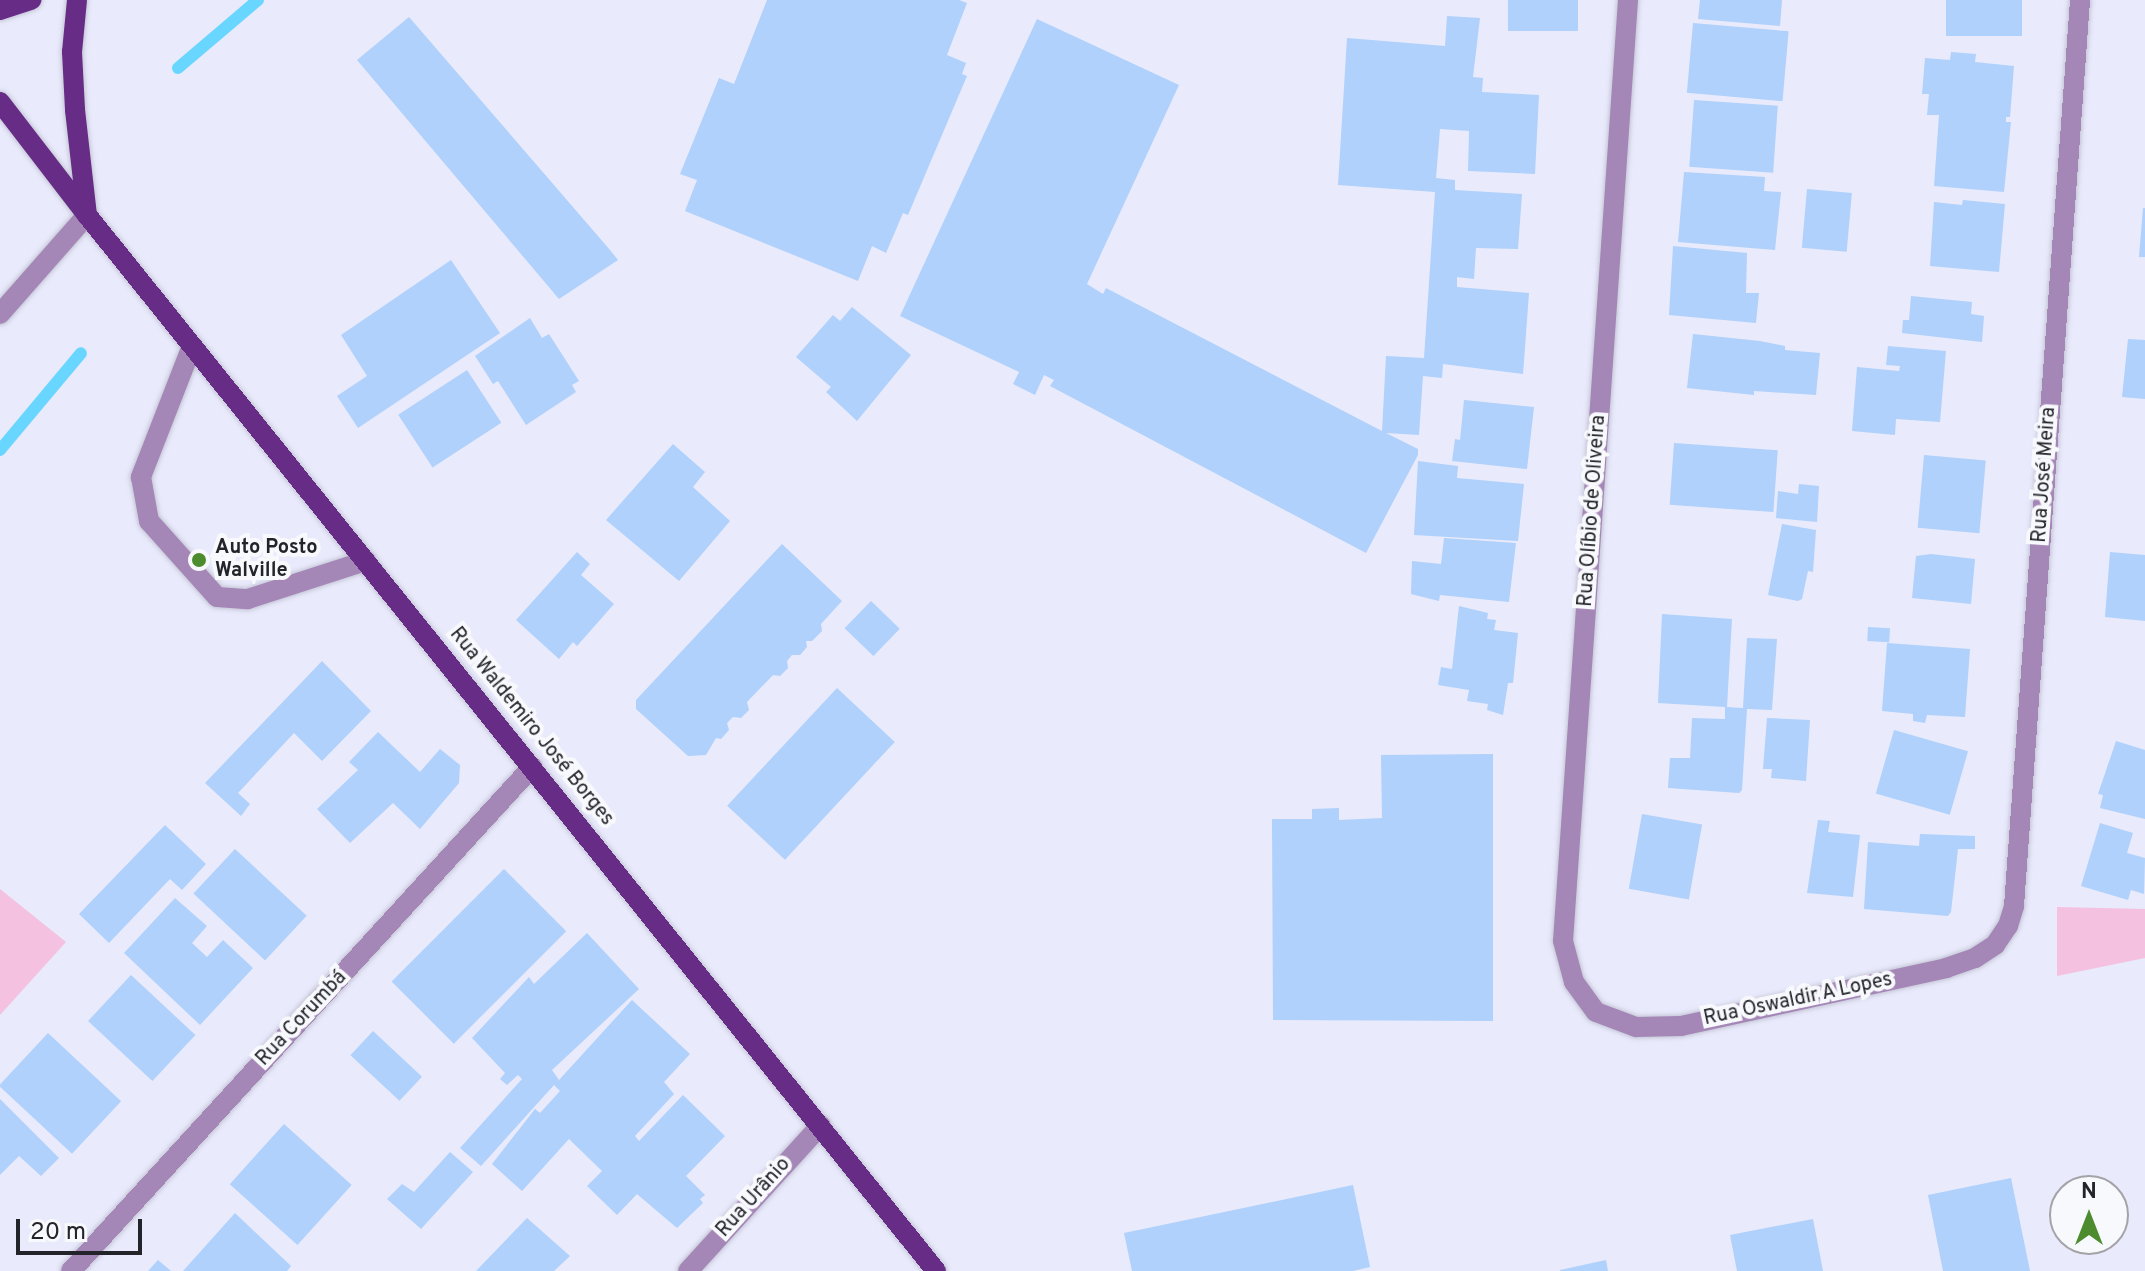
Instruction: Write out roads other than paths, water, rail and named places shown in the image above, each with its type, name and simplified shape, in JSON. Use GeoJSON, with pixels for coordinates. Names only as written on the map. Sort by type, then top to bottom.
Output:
{"type":"FeatureCollection","features":[{"type":"Feature","properties":{"kind":"main road"},"geometry":{"type":"LineString","coordinates":[[0,10],[31,0]]}},
{"type":"Feature","properties":{"kind":"main road"},"geometry":{"type":"LineString","coordinates":[[77,0],[72,52],[74,96],[87,215]]}},
{"type":"Feature","properties":{"kind":"main road","name":"Rua Waldemiro José Borges"},"geometry":{"type":"LineString","coordinates":[[0,102],[87,215],[936,1271]]}},
{"type":"Feature","properties":{"kind":"street","name":"Rua Olíbio de Oliveira"},"geometry":{"type":"LineString","coordinates":[[1596,1012],[1574,982],[1563,941],[1628,0]]}},
{"type":"Feature","properties":{"kind":"street","name":"Rua José Meira"},"geometry":{"type":"LineString","coordinates":[[1995,945],[2008,926],[2014,906],[2080,0]]}},
{"type":"Feature","properties":{"kind":"street"},"geometry":{"type":"LineString","coordinates":[[0,314],[87,215]]}},
{"type":"Feature","properties":{"kind":"street"},"geometry":{"type":"LineString","coordinates":[[192,346],[141,477],[149,521],[217,597],[248,599],[366,561]]}},
{"type":"Feature","properties":{"kind":"street","name":"Rua Corumbá"},"geometry":{"type":"LineString","coordinates":[[71,1271],[532,767]]}},
{"type":"Feature","properties":{"kind":"street","name":"Rua Oswaldir A Lopes"},"geometry":{"type":"LineString","coordinates":[[1596,1012],[1636,1027],[1681,1026],[1946,968],[1975,958],[1995,945]]}},
{"type":"Feature","properties":{"kind":"street","name":"Rua Urânio"},"geometry":{"type":"LineString","coordinates":[[688,1271],[821,1125]]}},
{"type":"Feature","properties":{"kind":"waterway"},"geometry":{"type":"LineString","coordinates":[[178,68],[258,0]]}},
{"type":"Feature","properties":{"kind":"waterway"},"geometry":{"type":"LineString","coordinates":[[0,450],[81,353]]}},
{"type":"Feature","properties":{"kind":"place","name":"Auto Posto Walville"},"geometry":{"type":"Point","coordinates":[199,560]}}]}
